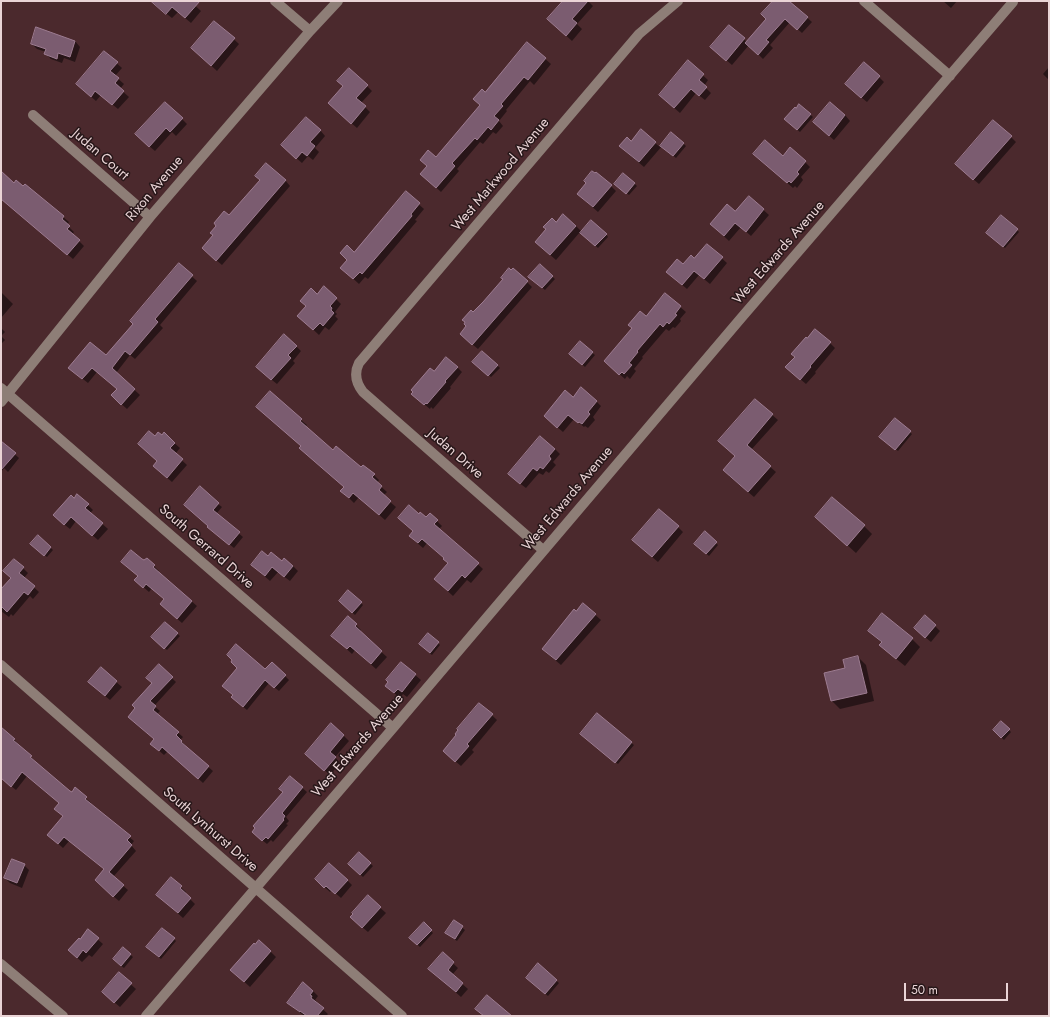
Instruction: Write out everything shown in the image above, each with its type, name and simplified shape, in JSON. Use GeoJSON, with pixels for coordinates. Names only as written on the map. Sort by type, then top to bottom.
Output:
{"type":"FeatureCollection","features":[{"type":"Feature","properties":{"kind":"street"},"geometry":{"type":"LineString","coordinates":[[275,1],[310,31]]}},
{"type":"Feature","properties":{"kind":"street","name":"Rixon Avenue"},"geometry":{"type":"LineString","coordinates":[[3,394],[150,217],[310,31],[338,1]]}},
{"type":"Feature","properties":{"kind":"street","name":"West Markwood Avenue"},"geometry":{"type":"LineString","coordinates":[[356,374],[359,363],[639,34],[678,1]]}},
{"type":"Feature","properties":{"kind":"street"},"geometry":{"type":"LineString","coordinates":[[864,1],[950,76]]}},
{"type":"Feature","properties":{"kind":"street","name":"West Edwards Avenue"},"geometry":{"type":"LineString","coordinates":[[146,1016],[747,311],[1013,2]]}},
{"type":"Feature","properties":{"kind":"street","name":"Judan Court"},"geometry":{"type":"LineString","coordinates":[[33,114],[150,217]]}},
{"type":"Feature","properties":{"kind":"street","name":"Judan Drive"},"geometry":{"type":"LineString","coordinates":[[356,374],[358,385],[363,392],[543,550]]}},
{"type":"Feature","properties":{"kind":"street","name":"South Gerrard Drive"},"geometry":{"type":"LineString","coordinates":[[3,394],[393,728]]}},
{"type":"Feature","properties":{"kind":"street","name":"South Lynhurst Drive"},"geometry":{"type":"LineString","coordinates":[[1,666],[402,1016]]}},
{"type":"Feature","properties":{"kind":"street"},"geometry":{"type":"LineString","coordinates":[[1,964],[63,1016]]}},
{"type":"Feature","properties":{"kind":"building"},"geometry":{"type":"Polygon","coordinates":[[[151,1],[200,1],[185,18],[172,7],[166,14],[151,1]]]}},
{"type":"Feature","properties":{"kind":"building"},"geometry":{"type":"Polygon","coordinates":[[[563,1],[588,1],[572,19],[577,23],[566,36],[547,19],[563,1]]]}},
{"type":"Feature","properties":{"kind":"building"},"geometry":{"type":"Polygon","coordinates":[[[773,1],[789,1],[808,17],[797,30],[785,19],[766,40],[769,42],[758,55],[745,43],[766,19],[761,14],[773,1]]]}},
{"type":"Feature","properties":{"kind":"building"},"geometry":{"type":"Polygon","coordinates":[[[214,21],[235,38],[211,66],[191,48],[214,21]]]}},
{"type":"Feature","properties":{"kind":"building"},"geometry":{"type":"Polygon","coordinates":[[[729,25],[745,38],[726,61],[710,47],[729,25]]]}},
{"type":"Feature","properties":{"kind":"building"},"geometry":{"type":"Polygon","coordinates":[[[36,27],[75,41],[70,57],[58,53],[57,59],[44,54],[46,49],[31,44],[36,27]]]}},
{"type":"Feature","properties":{"kind":"building"},"geometry":{"type":"Polygon","coordinates":[[[527,42],[546,58],[528,80],[524,77],[501,104],[503,106],[494,116],[499,120],[491,130],[488,127],[477,140],[475,138],[452,163],[455,166],[436,188],[420,174],[427,166],[420,160],[428,150],[436,157],[480,105],[473,99],[482,89],[485,92],[527,42]]]}},
{"type":"Feature","properties":{"kind":"building"},"geometry":{"type":"Polygon","coordinates":[[[104,51],[118,62],[110,71],[119,78],[115,83],[124,91],[112,105],[95,91],[91,97],[76,84],[104,51]]]}},
{"type":"Feature","properties":{"kind":"building"},"geometry":{"type":"Polygon","coordinates":[[[688,60],[704,74],[699,80],[707,87],[699,96],[691,89],[674,108],[659,95],[688,60]]]}},
{"type":"Feature","properties":{"kind":"building"},"geometry":{"type":"Polygon","coordinates":[[[864,62],[880,76],[861,98],[845,84],[864,62]]]}},
{"type":"Feature","properties":{"kind":"building"},"geometry":{"type":"Polygon","coordinates":[[[349,68],[368,85],[356,98],[366,106],[351,124],[328,103],[343,86],[337,81],[349,68]]]}},
{"type":"Feature","properties":{"kind":"building"},"geometry":{"type":"Polygon","coordinates":[[[165,102],[183,118],[170,132],[166,128],[149,147],[135,134],[165,102]]]}},
{"type":"Feature","properties":{"kind":"building"},"geometry":{"type":"Polygon","coordinates":[[[830,102],[845,115],[829,136],[813,122],[830,102]]]}},
{"type":"Feature","properties":{"kind":"building"},"geometry":{"type":"Polygon","coordinates":[[[799,104],[811,114],[797,130],[784,119],[799,104]]]}},
{"type":"Feature","properties":{"kind":"building"},"geometry":{"type":"Polygon","coordinates":[[[306,117],[321,130],[310,142],[315,146],[307,156],[302,152],[296,159],[281,145],[306,117]]]}},
{"type":"Feature","properties":{"kind":"building"},"geometry":{"type":"Polygon","coordinates":[[[993,120],[1012,136],[973,180],[955,164],[993,120]]]}},
{"type":"Feature","properties":{"kind":"building"},"geometry":{"type":"Polygon","coordinates":[[[641,129],[656,142],[639,162],[619,146],[627,137],[631,141],[641,129]]]}},
{"type":"Feature","properties":{"kind":"building"},"geometry":{"type":"Polygon","coordinates":[[[671,132],[684,143],[673,156],[660,146],[671,132]]]}},
{"type":"Feature","properties":{"kind":"building"},"geometry":{"type":"Polygon","coordinates":[[[765,140],[783,156],[790,147],[806,161],[797,172],[799,174],[791,183],[789,181],[787,183],[753,154],[765,140]]]}},
{"type":"Feature","properties":{"kind":"building"},"geometry":{"type":"Polygon","coordinates":[[[266,163],[286,180],[216,261],[202,248],[213,235],[210,233],[216,226],[214,223],[224,211],[229,215],[260,180],[255,176],[266,163]]]}},
{"type":"Feature","properties":{"kind":"building"},"geometry":{"type":"Polygon","coordinates":[[[1,171],[14,183],[16,180],[23,186],[25,184],[64,216],[62,219],[70,226],[67,229],[80,240],[67,255],[1,199],[1,171]]]}},
{"type":"Feature","properties":{"kind":"building"},"geometry":{"type":"Polygon","coordinates":[[[592,171],[595,173],[596,172],[612,185],[593,207],[577,194],[586,183],[584,181],[592,171]]]}},
{"type":"Feature","properties":{"kind":"building"},"geometry":{"type":"Polygon","coordinates":[[[623,173],[635,183],[626,194],[614,184],[623,173]]]}},
{"type":"Feature","properties":{"kind":"building"},"geometry":{"type":"Polygon","coordinates":[[[406,191],[420,203],[411,214],[412,216],[362,274],[360,272],[353,279],[340,268],[347,260],[340,253],[347,245],[354,252],[406,191]]]}},
{"type":"Feature","properties":{"kind":"building"},"geometry":{"type":"Polygon","coordinates":[[[749,196],[764,209],[746,232],[735,223],[724,236],[710,224],[727,204],[735,211],[749,196]]]}},
{"type":"Feature","properties":{"kind":"building"},"geometry":{"type":"Polygon","coordinates":[[[563,214],[576,226],[550,255],[535,242],[546,229],[543,227],[552,218],[556,222],[563,214]]]}},
{"type":"Feature","properties":{"kind":"building"},"geometry":{"type":"Polygon","coordinates":[[[1001,215],[1018,229],[1003,247],[986,233],[1001,215]]]}},
{"type":"Feature","properties":{"kind":"building"},"geometry":{"type":"Polygon","coordinates":[[[591,220],[607,234],[595,246],[580,233],[591,220]]]}},
{"type":"Feature","properties":{"kind":"building"},"geometry":{"type":"Polygon","coordinates":[[[707,244],[723,257],[704,279],[694,271],[682,285],[666,272],[677,259],[683,264],[691,255],[694,258],[707,244]]]}},
{"type":"Feature","properties":{"kind":"building"},"geometry":{"type":"Polygon","coordinates":[[[179,263],[193,275],[155,319],[158,322],[130,355],[125,351],[112,368],[135,389],[121,405],[111,395],[117,389],[92,368],[82,379],[68,368],[90,342],[106,355],[133,324],[130,321],[179,263]]]}},
{"type":"Feature","properties":{"kind":"building"},"geometry":{"type":"Polygon","coordinates":[[[540,264],[553,276],[542,288],[528,277],[540,264]]]}},
{"type":"Feature","properties":{"kind":"building"},"geometry":{"type":"Polygon","coordinates":[[[509,268],[511,270],[513,268],[528,281],[472,345],[460,334],[466,326],[464,324],[465,322],[462,320],[471,310],[473,312],[483,302],[503,279],[501,278],[509,268]]]}},
{"type":"Feature","properties":{"kind":"building"},"geometry":{"type":"Polygon","coordinates":[[[324,286],[337,298],[330,306],[334,313],[323,326],[320,323],[313,330],[297,316],[306,306],[300,301],[311,288],[317,294],[324,286]]]}},
{"type":"Feature","properties":{"kind":"building"},"geometry":{"type":"Polygon","coordinates":[[[665,293],[681,306],[675,314],[677,315],[669,324],[667,322],[663,327],[660,324],[637,351],[638,352],[629,363],[632,365],[624,374],[622,372],[619,375],[604,361],[632,328],[628,325],[640,311],[646,316],[665,293]]]}},
{"type":"Feature","properties":{"kind":"building"},"geometry":{"type":"Polygon","coordinates":[[[815,329],[831,342],[800,380],[785,367],[795,357],[791,354],[815,329]]]}},
{"type":"Feature","properties":{"kind":"building"},"geometry":{"type":"Polygon","coordinates":[[[284,334],[297,346],[288,355],[291,358],[271,380],[256,367],[284,334]]]}},
{"type":"Feature","properties":{"kind":"building"},"geometry":{"type":"Polygon","coordinates":[[[580,341],[593,352],[582,365],[569,354],[580,341]]]}},
{"type":"Feature","properties":{"kind":"building"},"geometry":{"type":"Polygon","coordinates":[[[482,351],[498,365],[488,376],[472,362],[482,351]]]}},
{"type":"Feature","properties":{"kind":"building"},"geometry":{"type":"Polygon","coordinates":[[[446,357],[458,367],[427,404],[426,403],[424,405],[411,394],[413,392],[411,390],[430,368],[434,371],[446,357]]]}},
{"type":"Feature","properties":{"kind":"building"},"geometry":{"type":"Polygon","coordinates":[[[581,387],[597,401],[588,412],[590,414],[582,424],[579,422],[578,423],[568,415],[557,428],[544,416],[565,390],[573,397],[581,387]]]}},
{"type":"Feature","properties":{"kind":"building"},"geometry":{"type":"Polygon","coordinates":[[[270,391],[302,419],[300,421],[333,450],[336,446],[361,467],[363,465],[375,474],[372,477],[382,486],[379,490],[391,501],[379,515],[353,493],[349,498],[340,491],[344,487],[299,448],[301,446],[256,407],[270,391]]]}},
{"type":"Feature","properties":{"kind":"building"},"geometry":{"type":"Polygon","coordinates":[[[755,399],[773,414],[747,445],[771,466],[748,492],[723,470],[735,456],[718,441],[755,399]]]}},
{"type":"Feature","properties":{"kind":"building"},"geometry":{"type":"Polygon","coordinates":[[[895,418],[911,431],[895,450],[879,437],[895,418]]]}},
{"type":"Feature","properties":{"kind":"building"},"geometry":{"type":"Polygon","coordinates":[[[149,431],[155,436],[158,432],[162,435],[164,432],[175,443],[170,448],[183,459],[167,478],[153,466],[157,461],[138,444],[149,431]]]}},
{"type":"Feature","properties":{"kind":"building"},"geometry":{"type":"Polygon","coordinates":[[[540,436],[555,449],[549,456],[551,459],[543,469],[540,467],[537,471],[533,468],[520,484],[508,474],[540,436]]]}},
{"type":"Feature","properties":{"kind":"building"},"geometry":{"type":"Polygon","coordinates":[[[1,441],[16,453],[1,470],[1,441]]]}},
{"type":"Feature","properties":{"kind":"building"},"geometry":{"type":"Polygon","coordinates":[[[200,486],[219,503],[213,510],[240,532],[229,545],[184,505],[200,486]]]}},
{"type":"Feature","properties":{"kind":"building"},"geometry":{"type":"Polygon","coordinates":[[[77,494],[89,504],[85,508],[103,523],[92,536],[71,517],[64,525],[53,515],[71,495],[74,498],[77,494]]]}},
{"type":"Feature","properties":{"kind":"building"},"geometry":{"type":"Polygon","coordinates":[[[832,497],[865,525],[847,546],[815,517],[832,497]]]}},
{"type":"Feature","properties":{"kind":"building"},"geometry":{"type":"Polygon","coordinates":[[[409,505],[419,514],[420,512],[426,517],[430,513],[438,520],[434,524],[479,563],[465,578],[462,575],[448,591],[434,579],[448,563],[422,539],[418,543],[409,536],[413,531],[398,518],[409,505]]]}},
{"type":"Feature","properties":{"kind":"building"},"geometry":{"type":"Polygon","coordinates":[[[659,509],[679,526],[652,557],[632,540],[659,509]]]}},
{"type":"Feature","properties":{"kind":"building"},"geometry":{"type":"Polygon","coordinates":[[[705,531],[717,542],[706,554],[694,544],[705,531]]]}},
{"type":"Feature","properties":{"kind":"building"},"geometry":{"type":"Polygon","coordinates":[[[38,535],[51,547],[44,556],[30,544],[38,535]]]}},
{"type":"Feature","properties":{"kind":"building"},"geometry":{"type":"Polygon","coordinates":[[[131,550],[144,560],[147,558],[155,565],[153,567],[192,601],[177,619],[160,604],[164,599],[146,584],[143,588],[134,580],[138,576],[121,562],[131,550]]]}},
{"type":"Feature","properties":{"kind":"building"},"geometry":{"type":"Polygon","coordinates":[[[262,551],[268,556],[271,552],[282,561],[284,558],[293,566],[284,577],[272,567],[265,576],[251,565],[262,551]]]}},
{"type":"Feature","properties":{"kind":"building"},"geometry":{"type":"Polygon","coordinates":[[[14,559],[24,567],[19,573],[35,586],[28,595],[24,592],[7,612],[1,606],[1,589],[11,578],[3,571],[14,559]]]}},
{"type":"Feature","properties":{"kind":"building"},"geometry":{"type":"Polygon","coordinates":[[[348,590],[362,602],[352,613],[339,601],[348,590]]]}},
{"type":"Feature","properties":{"kind":"building"},"geometry":{"type":"Polygon","coordinates":[[[583,603],[596,614],[556,660],[542,649],[574,609],[576,611],[583,603]]]}},
{"type":"Feature","properties":{"kind":"building"},"geometry":{"type":"Polygon","coordinates":[[[882,613],[913,638],[896,659],[879,645],[882,642],[868,631],[882,613]]]}},
{"type":"Feature","properties":{"kind":"building"},"geometry":{"type":"Polygon","coordinates":[[[925,615],[936,625],[925,638],[914,628],[925,615]]]}},
{"type":"Feature","properties":{"kind":"building"},"geometry":{"type":"Polygon","coordinates":[[[348,616],[357,624],[355,626],[382,651],[371,664],[350,646],[347,649],[331,636],[348,616]]]}},
{"type":"Feature","properties":{"kind":"building"},"geometry":{"type":"Polygon","coordinates":[[[165,622],[178,633],[164,649],[151,637],[165,622]]]}},
{"type":"Feature","properties":{"kind":"building"},"geometry":{"type":"Polygon","coordinates":[[[428,633],[439,642],[430,653],[419,644],[428,633]]]}},
{"type":"Feature","properties":{"kind":"building"},"geometry":{"type":"Polygon","coordinates":[[[236,644],[265,669],[272,662],[286,675],[274,688],[265,680],[243,707],[231,697],[233,695],[222,686],[237,668],[227,655],[236,644]]]}},
{"type":"Feature","properties":{"kind":"building"},"geometry":{"type":"Polygon","coordinates":[[[858,656],[867,693],[831,701],[824,673],[845,668],[843,660],[858,656]]]}},
{"type":"Feature","properties":{"kind":"building"},"geometry":{"type":"Polygon","coordinates":[[[401,662],[416,674],[402,692],[398,689],[394,693],[385,686],[388,682],[386,680],[401,662]]]}},
{"type":"Feature","properties":{"kind":"building"},"geometry":{"type":"Polygon","coordinates":[[[159,664],[173,677],[150,701],[156,706],[153,710],[179,732],[176,735],[182,741],[181,742],[209,766],[198,779],[162,747],[159,751],[150,744],[154,739],[128,717],[135,708],[132,705],[152,683],[146,678],[159,664]]]}},
{"type":"Feature","properties":{"kind":"building"},"geometry":{"type":"Polygon","coordinates":[[[101,667],[117,681],[105,696],[88,682],[101,667]]]}},
{"type":"Feature","properties":{"kind":"building"},"geometry":{"type":"Polygon","coordinates":[[[479,703],[493,714],[467,744],[469,746],[455,762],[443,751],[456,735],[457,729],[479,703]]]}},
{"type":"Feature","properties":{"kind":"building"},"geometry":{"type":"Polygon","coordinates":[[[597,713],[632,742],[615,763],[580,734],[597,713]]]}},
{"type":"Feature","properties":{"kind":"building"},"geometry":{"type":"Polygon","coordinates":[[[1001,721],[1010,729],[1001,738],[993,730],[1001,721]]]}},
{"type":"Feature","properties":{"kind":"building"},"geometry":{"type":"Polygon","coordinates":[[[331,723],[344,735],[330,752],[336,757],[324,771],[305,754],[331,723]]]}},
{"type":"Feature","properties":{"kind":"building"},"geometry":{"type":"Polygon","coordinates":[[[1,727],[15,739],[13,740],[32,756],[30,757],[70,791],[72,792],[75,787],[87,797],[85,799],[131,836],[127,840],[132,845],[109,872],[124,885],[113,897],[95,880],[104,869],[64,837],[58,844],[47,835],[63,816],[54,809],[59,803],[22,772],[11,787],[1,778],[1,727]]]}},
{"type":"Feature","properties":{"kind":"building"},"geometry":{"type":"Polygon","coordinates":[[[290,776],[303,787],[282,813],[285,816],[283,819],[284,820],[268,839],[266,837],[262,841],[252,832],[255,828],[253,826],[283,792],[279,789],[290,776]]]}},
{"type":"Feature","properties":{"kind":"building"},"geometry":{"type":"Polygon","coordinates":[[[359,852],[371,863],[360,875],[348,864],[359,852]]]}},
{"type":"Feature","properties":{"kind":"building"},"geometry":{"type":"Polygon","coordinates":[[[12,859],[25,864],[17,883],[4,878],[12,859]]]}},
{"type":"Feature","properties":{"kind":"building"},"geometry":{"type":"Polygon","coordinates":[[[329,863],[348,880],[335,894],[326,886],[324,888],[315,879],[329,863]]]}},
{"type":"Feature","properties":{"kind":"building"},"geometry":{"type":"Polygon","coordinates":[[[171,877],[182,886],[180,888],[191,898],[178,913],[156,895],[171,877]]]}},
{"type":"Feature","properties":{"kind":"building"},"geometry":{"type":"Polygon","coordinates":[[[368,895],[381,907],[362,928],[350,917],[368,895]]]}},
{"type":"Feature","properties":{"kind":"building"},"geometry":{"type":"Polygon","coordinates":[[[454,920],[463,926],[455,939],[445,933],[454,920]]]}},
{"type":"Feature","properties":{"kind":"building"},"geometry":{"type":"Polygon","coordinates":[[[424,922],[432,930],[417,945],[409,938],[424,922]]]}},
{"type":"Feature","properties":{"kind":"building"},"geometry":{"type":"Polygon","coordinates":[[[162,928],[175,938],[159,957],[146,947],[162,928]]]}},
{"type":"Feature","properties":{"kind":"building"},"geometry":{"type":"Polygon","coordinates":[[[88,929],[99,938],[86,953],[83,950],[77,958],[68,950],[88,929]]]}},
{"type":"Feature","properties":{"kind":"building"},"geometry":{"type":"Polygon","coordinates":[[[259,940],[271,951],[244,982],[230,970],[254,943],[255,944],[259,940]]]}},
{"type":"Feature","properties":{"kind":"building"},"geometry":{"type":"Polygon","coordinates":[[[123,947],[131,954],[121,966],[113,959],[123,947]]]}},
{"type":"Feature","properties":{"kind":"building"},"geometry":{"type":"Polygon","coordinates":[[[443,952],[454,962],[448,970],[463,983],[456,992],[428,969],[443,952]]]}},
{"type":"Feature","properties":{"kind":"building"},"geometry":{"type":"Polygon","coordinates":[[[538,963],[557,980],[545,994],[526,978],[538,963]]]}},
{"type":"Feature","properties":{"kind":"building"},"geometry":{"type":"Polygon","coordinates":[[[119,972],[132,983],[114,1003],[102,992],[119,972]]]}},
{"type":"Feature","properties":{"kind":"building"},"geometry":{"type":"Polygon","coordinates":[[[303,982],[313,991],[310,995],[312,996],[311,998],[324,1008],[317,1016],[307,1016],[287,1003],[303,982]]]}},
{"type":"Feature","properties":{"kind":"building"},"geometry":{"type":"Polygon","coordinates":[[[487,995],[512,1016],[484,1016],[475,1009],[487,995]]]}}]}
